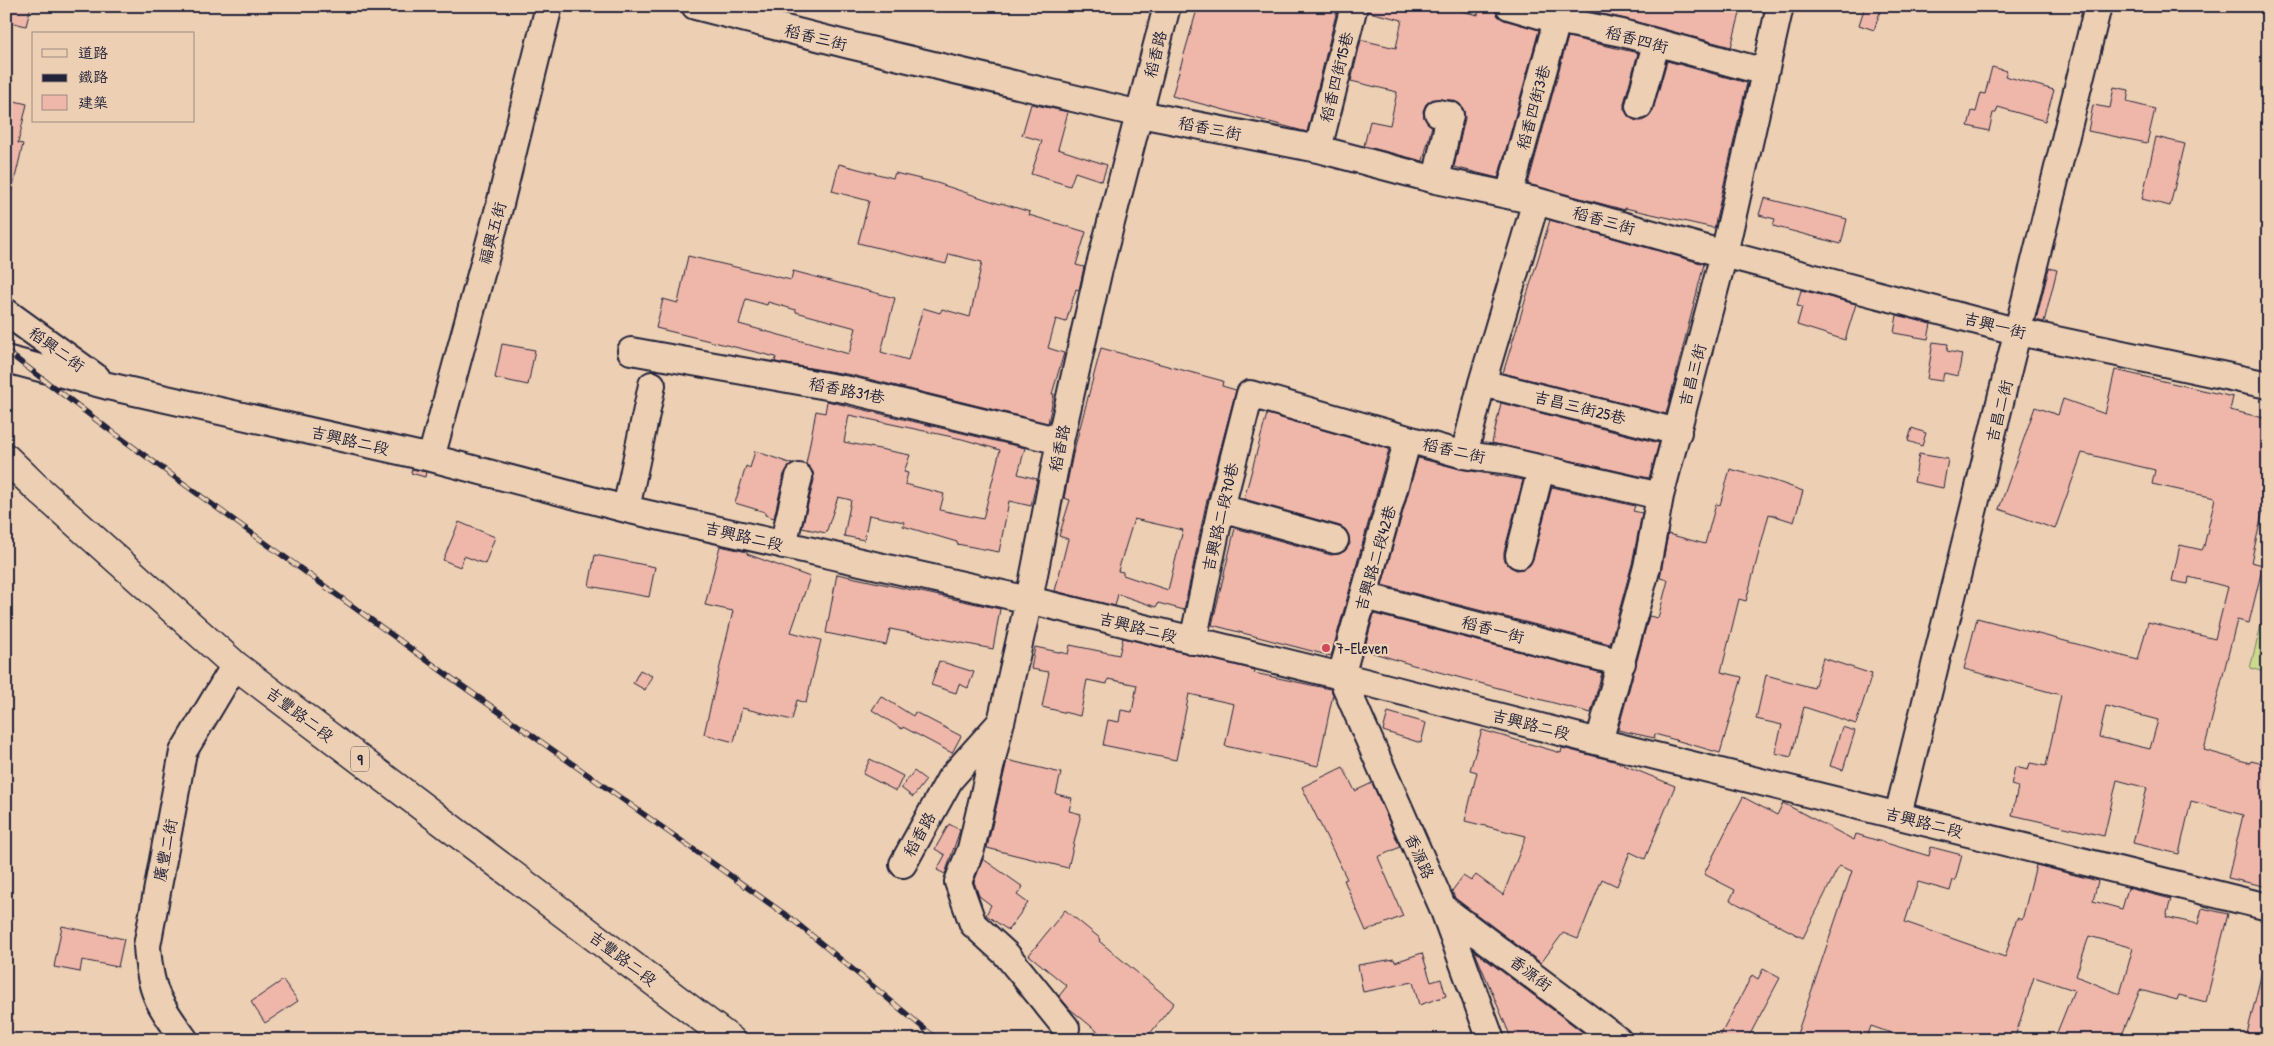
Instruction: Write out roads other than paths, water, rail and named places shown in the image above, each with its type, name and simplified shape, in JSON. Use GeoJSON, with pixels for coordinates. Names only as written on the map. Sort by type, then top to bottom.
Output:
{"type":"FeatureCollection","features":[{"type":"Feature","properties":{"kind":"main road","name":"吉豐路二段"},"geometry":{"type":"LineString","coordinates":[[6,458],[235,665],[731,1040]]}},
{"type":"Feature","properties":{"kind":"street","name":"福興五街"},"geometry":{"type":"LineString","coordinates":[[431,458],[496,217],[549,6]]}},
{"type":"Feature","properties":{"kind":"street","name":"稻香三街"},"geometry":{"type":"LineString","coordinates":[[695,6],[849,46],[1140,114],[1318,149],[1436,180],[1536,201],[1724,254]]}},
{"type":"Feature","properties":{"kind":"street","name":"稻香路"},"geometry":{"type":"LineString","coordinates":[[902,864],[950,779],[1001,722],[1029,600],[1060,442],[1098,273],[1167,6]]}},
{"type":"Feature","properties":{"kind":"street","name":"稻香四街15巷"},"geometry":{"type":"LineString","coordinates":[[1318,149],[1354,6]]}},
{"type":"Feature","properties":{"kind":"street","name":"稻香四街"},"geometry":{"type":"LineString","coordinates":[[1509,6],[1559,13],[1656,44],[1765,72]]}},
{"type":"Feature","properties":{"kind":"street","name":"吉昌三街"},"geometry":{"type":"LineString","coordinates":[[1599,742],[1647,567],[1660,496],[1724,254],[1780,6]]}},
{"type":"Feature","properties":{"kind":"street","name":"吉昌二街"},"geometry":{"type":"LineString","coordinates":[[1898,815],[2019,332],[2098,6]]}},
{"type":"Feature","properties":{"kind":"street","name":"稻香四街3巷"},"geometry":{"type":"LineString","coordinates":[[1510,195],[1559,13]]}},
{"type":"Feature","properties":{"kind":"street"},"geometry":{"type":"LineString","coordinates":[[1639,106],[1656,44]]}},
{"type":"Feature","properties":{"kind":"street"},"geometry":{"type":"LineString","coordinates":[[1436,180],[1450,115],[1438,114]]}},
{"type":"Feature","properties":{"kind":"street"},"geometry":{"type":"LineString","coordinates":[[1464,455],[1482,383],[1536,201]]}},
{"type":"Feature","properties":{"kind":"street","name":"吉興一街"},"geometry":{"type":"LineString","coordinates":[[1724,254],[2019,332],[2268,385]]}},
{"type":"Feature","properties":{"kind":"street","name":"稻興二街"},"geometry":{"type":"LineString","coordinates":[[6,312],[108,386]]}},
{"type":"Feature","properties":{"kind":"street","name":"稻香路31巷"},"geometry":{"type":"LineString","coordinates":[[631,351],[849,390],[1060,442]]}},
{"type":"Feature","properties":{"kind":"street","name":"吉興路二段"},"geometry":{"type":"LineString","coordinates":[[6,359],[108,386],[431,458],[626,509],[1029,600],[2268,907]]}},
{"type":"Feature","properties":{"kind":"street","name":"吉昌三街25巷"},"geometry":{"type":"LineString","coordinates":[[1482,383],[1678,432]]}},
{"type":"Feature","properties":{"kind":"street"},"geometry":{"type":"LineString","coordinates":[[626,509],[652,386]]}},
{"type":"Feature","properties":{"kind":"street","name":"稻香二街"},"geometry":{"type":"LineString","coordinates":[[1250,394],[1464,455],[1503,460],[1660,496]]}},
{"type":"Feature","properties":{"kind":"street","name":"吉興路二段70巷"},"geometry":{"type":"LineString","coordinates":[[1193,641],[1221,508],[1250,394]]}},
{"type":"Feature","properties":{"kind":"street","name":"吉興路二段42巷"},"geometry":{"type":"LineString","coordinates":[[1341,676],[1408,439]]}},
{"type":"Feature","properties":{"kind":"street"},"geometry":{"type":"LineString","coordinates":[[1519,555],[1541,469]]}},
{"type":"Feature","properties":{"kind":"street"},"geometry":{"type":"LineString","coordinates":[[783,545],[799,477]]}},
{"type":"Feature","properties":{"kind":"street"},"geometry":{"type":"LineString","coordinates":[[1221,508],[1335,540]]}},
{"type":"Feature","properties":{"kind":"street","name":"稻香一街"},"geometry":{"type":"LineString","coordinates":[[1364,596],[1622,662]]}},
{"type":"Feature","properties":{"kind":"street","name":"廣豐二街"},"geometry":{"type":"LineString","coordinates":[[185,1040],[155,995],[149,972],[147,946],[183,752],[235,665]]}},
{"type":"Feature","properties":{"kind":"street","name":"香源路"},"geometry":{"type":"LineString","coordinates":[[1341,676],[1443,908],[1491,1040]]}},
{"type":"Feature","properties":{"kind":"street"},"geometry":{"type":"LineString","coordinates":[[1001,722],[971,849],[958,882],[973,924],[1006,954],[1066,1028]]}},
{"type":"Feature","properties":{"kind":"street","name":"香源街"},"geometry":{"type":"LineString","coordinates":[[1443,908],[1618,1040]]}},
{"type":"Feature","properties":{"kind":"railway"},"geometry":{"type":"LineString","coordinates":[[6,351],[107,428],[461,685],[793,920],[938,1040]]}},
{"type":"Feature","properties":{"kind":"place","name":"7-Eleven"},"geometry":{"type":"Point","coordinates":[1326,648]}}]}
